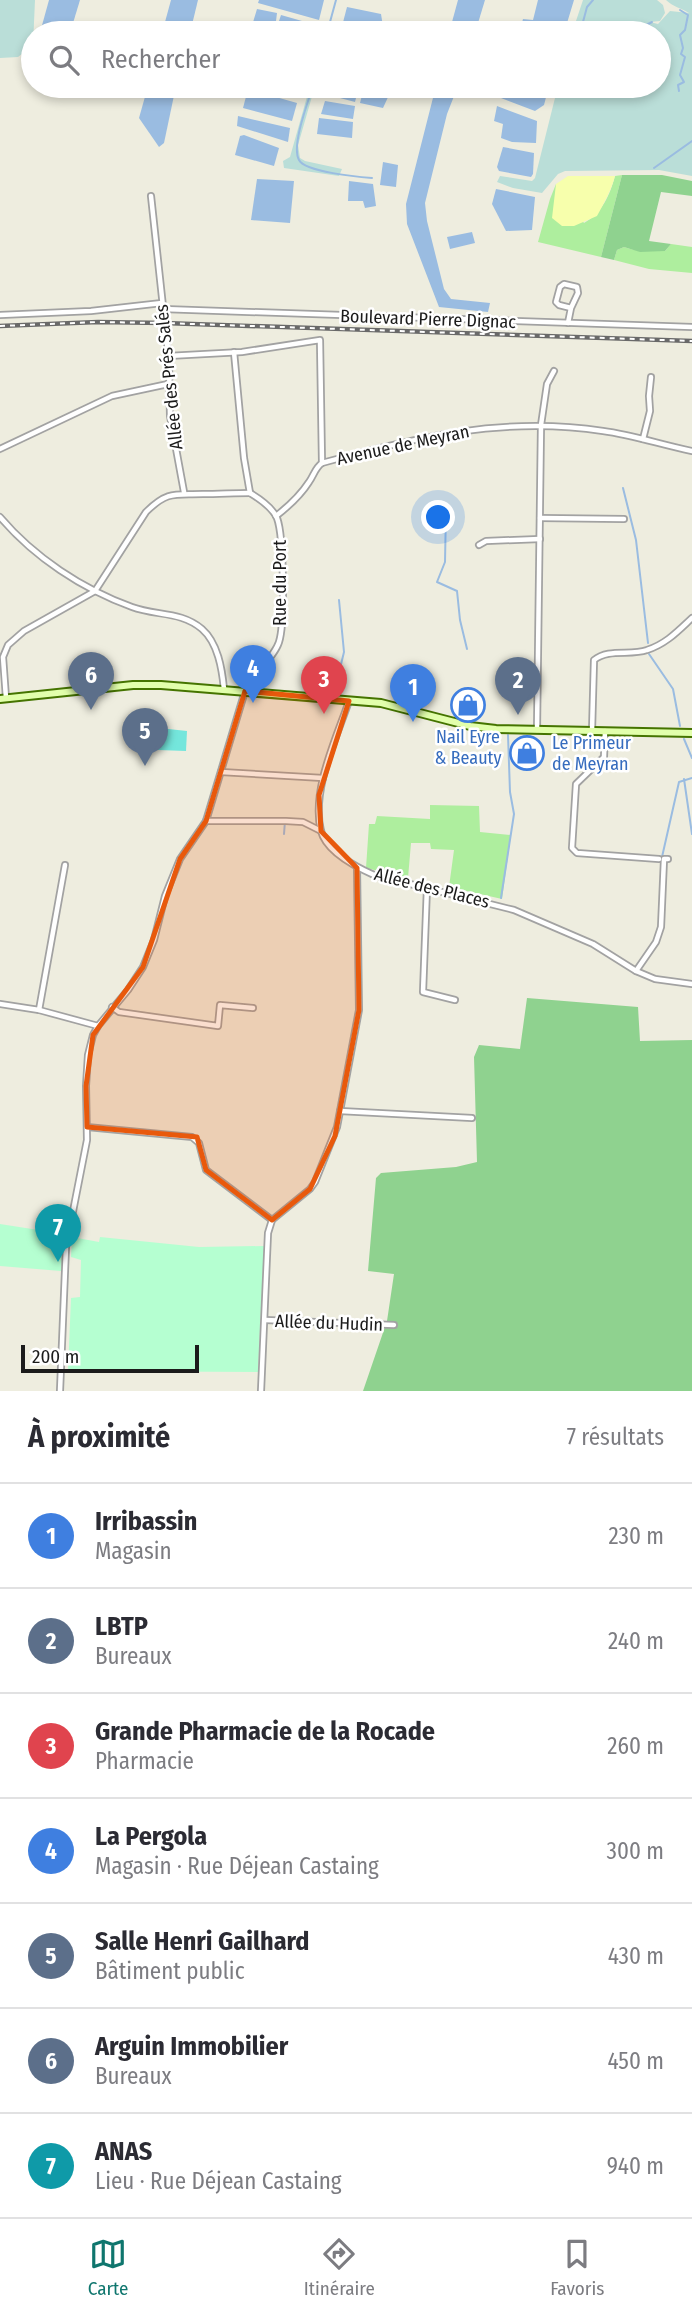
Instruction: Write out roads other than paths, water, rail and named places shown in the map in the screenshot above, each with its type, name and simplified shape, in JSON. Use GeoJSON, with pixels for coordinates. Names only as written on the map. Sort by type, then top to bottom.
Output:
{"type":"FeatureCollection","features":[{"type":"Feature","properties":{"kind":"main road"},"geometry":{"type":"LineString","coordinates":[[3,698],[133,685],[224,689],[396,705],[481,727],[692,733]]}},
{"type":"Feature","properties":{"kind":"street","name":"Allée des Prés Salés"},"geometry":{"type":"LineString","coordinates":[[151,195],[168,356],[170,416],[184,492]]}},
{"type":"Feature","properties":{"kind":"street"},"geometry":{"type":"LineString","coordinates":[[568,323],[578,293],[577,287],[564,284],[560,287],[556,302],[571,308]]}},
{"type":"Feature","properties":{"kind":"street"},"geometry":{"type":"LineString","coordinates":[[0,315],[91,311],[162,303]]}},
{"type":"Feature","properties":{"kind":"street","name":"Boulevard Pierre Dignac"},"geometry":{"type":"LineString","coordinates":[[163,309],[692,327]]}},
{"type":"Feature","properties":{"kind":"street"},"geometry":{"type":"LineString","coordinates":[[168,356],[234,352],[320,340],[322,463],[317,466],[312,479],[295,500],[276,516]]}},
{"type":"Feature","properties":{"kind":"street"},"geometry":{"type":"LineString","coordinates":[[3,698],[2,651],[24,631],[95,591],[146,512],[160,499],[184,492],[250,493],[234,352]]}},
{"type":"Feature","properties":{"kind":"street"},"geometry":{"type":"LineString","coordinates":[[537,730],[541,425],[547,384],[554,371]]}},
{"type":"Feature","properties":{"kind":"street"},"geometry":{"type":"LineString","coordinates":[[643,439],[650,411],[651,377]]}},
{"type":"Feature","properties":{"kind":"street"},"geometry":{"type":"LineString","coordinates":[[0,449],[112,396],[167,384]]}},
{"type":"Feature","properties":{"kind":"street","name":"Avenue de Meyran"},"geometry":{"type":"LineString","coordinates":[[322,463],[439,433],[505,426],[541,425],[606,431],[692,451]]}},
{"type":"Feature","properties":{"kind":"street","name":"Rue du Port"},"geometry":{"type":"LineString","coordinates":[[60,1391],[66,1247],[87,1127],[88,1055],[98,1026],[143,967],[154,940],[165,896],[180,859],[206,821],[245,691],[253,675],[273,653],[280,637],[283,572],[276,516],[265,503],[250,493]]}},
{"type":"Feature","properties":{"kind":"street"},"geometry":{"type":"LineString","coordinates":[[0,517],[26,545],[95,591],[135,608],[175,615],[193,622],[213,643],[224,689]]}},
{"type":"Feature","properties":{"kind":"street"},"geometry":{"type":"LineString","coordinates":[[540,518],[624,519]]}},
{"type":"Feature","properties":{"kind":"street"},"geometry":{"type":"LineString","coordinates":[[479,545],[486,541],[540,539]]}},
{"type":"Feature","properties":{"kind":"street"},"geometry":{"type":"LineString","coordinates":[[592,731],[594,660],[601,654],[645,651],[665,642],[692,618]]}},
{"type":"Feature","properties":{"kind":"street"},"geometry":{"type":"LineString","coordinates":[[206,821],[295,821],[321,831],[319,795],[349,701]]}},
{"type":"Feature","properties":{"kind":"street"},"geometry":{"type":"LineString","coordinates":[[605,731],[604,757],[576,785],[572,848],[577,853],[659,859]]}},
{"type":"Feature","properties":{"kind":"street"},"geometry":{"type":"LineString","coordinates":[[221,772],[323,778]]}},
{"type":"Feature","properties":{"kind":"street","name":"Allée des Places"},"geometry":{"type":"LineString","coordinates":[[321,831],[332,847],[357,868],[373,875],[490,902],[545,922],[593,944],[636,971],[655,979],[692,984]]}},
{"type":"Feature","properties":{"kind":"street"},"geometry":{"type":"LineString","coordinates":[[636,971],[656,942],[661,927],[664,859],[668,859]]}},
{"type":"Feature","properties":{"kind":"street"},"geometry":{"type":"LineString","coordinates":[[38,1010],[65,865]]}},
{"type":"Feature","properties":{"kind":"street"},"geometry":{"type":"LineString","coordinates":[[261,1391],[268,1233],[272,1220],[315,1182],[331,1144],[359,1010],[357,868]]}},
{"type":"Feature","properties":{"kind":"street"},"geometry":{"type":"LineString","coordinates":[[427,887],[423,992],[455,1000]]}},
{"type":"Feature","properties":{"kind":"street"},"geometry":{"type":"LineString","coordinates":[[0,1004],[38,1010],[98,1026]]}},
{"type":"Feature","properties":{"kind":"street"},"geometry":{"type":"LineString","coordinates":[[112,1007],[119,1012],[218,1026],[219,1005],[253,1009]]}},
{"type":"Feature","properties":{"kind":"street"},"geometry":{"type":"LineString","coordinates":[[340,1111],[472,1118]]}},
{"type":"Feature","properties":{"kind":"street"},"geometry":{"type":"LineString","coordinates":[[87,1127],[192,1137],[201,1147],[206,1170],[272,1220]]}},
{"type":"Feature","properties":{"kind":"street","name":"Allée du Hudin"},"geometry":{"type":"LineString","coordinates":[[265,1320],[394,1325]]}},
{"type":"Feature","properties":{"kind":"waterway"},"geometry":{"type":"LineString","coordinates":[[330,21],[336,0]]}},
{"type":"Feature","properties":{"kind":"waterway"},"geometry":{"type":"LineString","coordinates":[[583,21],[587,7],[593,0]]}},
{"type":"Feature","properties":{"kind":"waterway"},"geometry":{"type":"LineString","coordinates":[[679,91],[678,85],[684,82],[680,75],[685,57],[681,54],[683,48],[680,35],[685,30],[688,15],[680,10]]}},
{"type":"Feature","properties":{"kind":"waterway"},"geometry":{"type":"LineString","coordinates":[[309,98],[297,145],[299,160],[321,171],[372,178]]}},
{"type":"Feature","properties":{"kind":"waterway"},"geometry":{"type":"LineString","coordinates":[[654,168],[692,141]]}},
{"type":"Feature","properties":{"kind":"waterway"},"geometry":{"type":"LineString","coordinates":[[623,488],[636,540],[648,643]]}},
{"type":"Feature","properties":{"kind":"waterway"},"geometry":{"type":"LineString","coordinates":[[446,510],[445,562],[437,582],[457,591],[467,649]]}},
{"type":"Feature","properties":{"kind":"waterway"},"geometry":{"type":"LineString","coordinates":[[334,693],[344,652],[339,600]]}},
{"type":"Feature","properties":{"kind":"waterway"},"geometry":{"type":"LineString","coordinates":[[649,654],[673,689],[680,726]]}},
{"type":"Feature","properties":{"kind":"waterway"},"geometry":{"type":"LineString","coordinates":[[501,898],[514,814],[510,792],[508,735]]}},
{"type":"Feature","properties":{"kind":"waterway"},"geometry":{"type":"LineString","coordinates":[[684,739],[692,758]]}},
{"type":"Feature","properties":{"kind":"waterway"},"geometry":{"type":"LineString","coordinates":[[662,857],[679,782],[692,778]]}},
{"type":"Feature","properties":{"kind":"waterway"},"geometry":{"type":"LineString","coordinates":[[684,779],[692,834]]}},
{"type":"Feature","properties":{"kind":"waterway"},"geometry":{"type":"LineString","coordinates":[[284,834],[285,821]]}},
{"type":"Feature","properties":{"kind":"railway"},"geometry":{"type":"LineString","coordinates":[[0,326],[98,322],[164,323],[692,341]]}},
{"type":"Feature","properties":{"kind":"place","name":"La Pergola"},"geometry":{"type":"Point","coordinates":[253,703]}},
{"type":"Feature","properties":{"kind":"place","name":"Nail Eyre & Beauty"},"geometry":{"type":"Point","coordinates":[468,705]}},
{"type":"Feature","properties":{"kind":"place","name":"Arguin Immobilier"},"geometry":{"type":"Point","coordinates":[91,710]}},
{"type":"Feature","properties":{"kind":"place","name":"Grande Pharmacie de la Rocade"},"geometry":{"type":"Point","coordinates":[324,714]}},
{"type":"Feature","properties":{"kind":"place","name":"LBTP"},"geometry":{"type":"Point","coordinates":[518,715]}},
{"type":"Feature","properties":{"kind":"place","name":"Irribassin"},"geometry":{"type":"Point","coordinates":[413,722]}},
{"type":"Feature","properties":{"kind":"place","name":"Le Primeur de Meyran"},"geometry":{"type":"Point","coordinates":[527,753]}},
{"type":"Feature","properties":{"kind":"place","name":"Salle Henri Gailhard"},"geometry":{"type":"Point","coordinates":[145,766]}},
{"type":"Feature","properties":{"kind":"place","name":"ANAS"},"geometry":{"type":"Point","coordinates":[58,1262]}}]}
